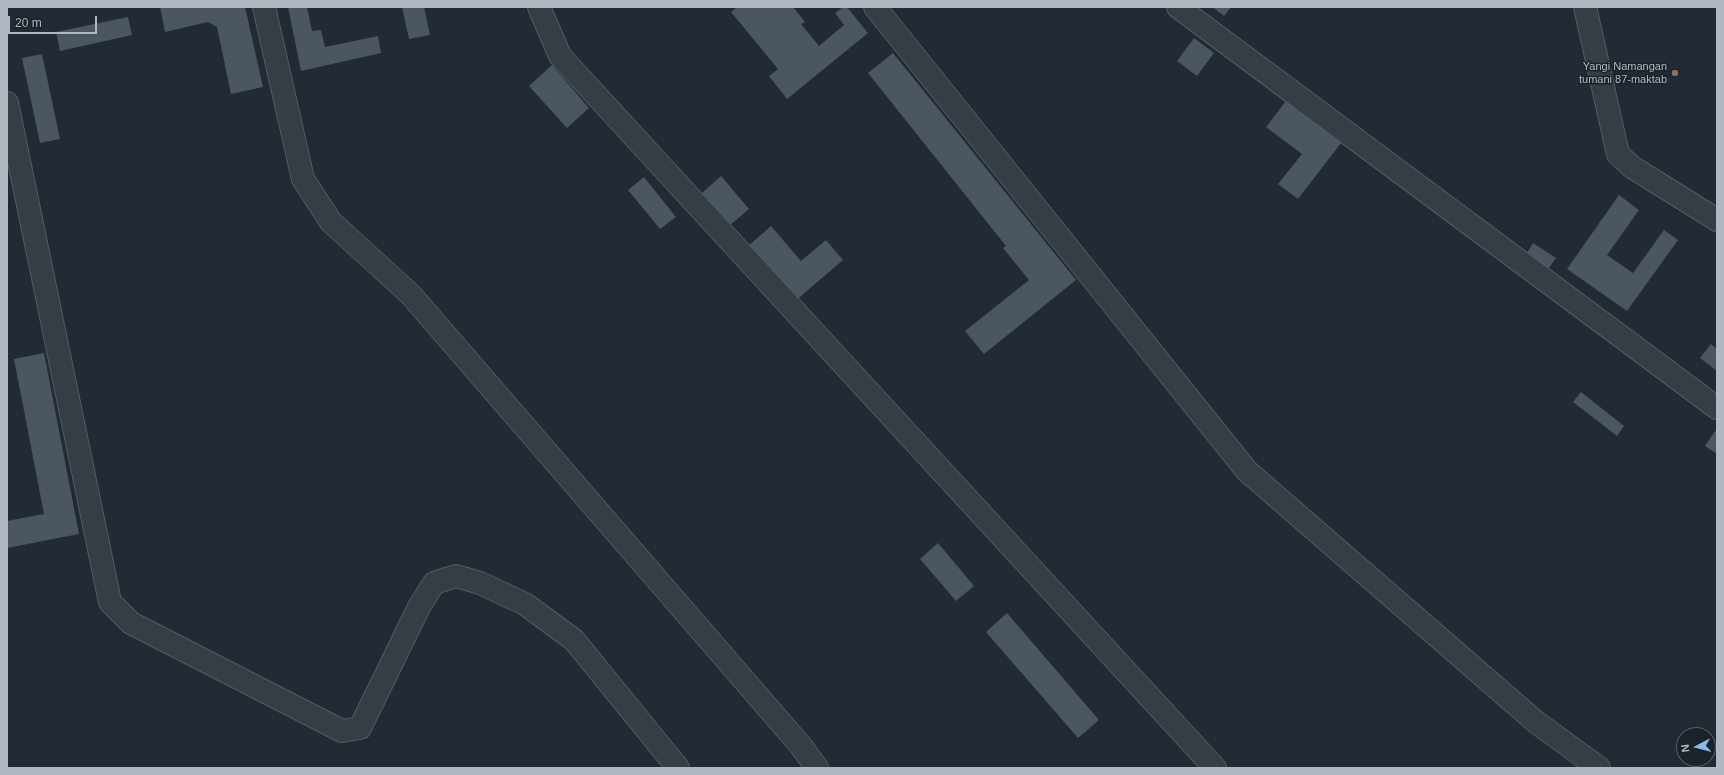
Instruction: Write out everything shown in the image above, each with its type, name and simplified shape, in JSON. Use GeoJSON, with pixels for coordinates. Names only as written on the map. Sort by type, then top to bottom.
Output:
{"type":"FeatureCollection","features":[{"type":"Feature","properties":{"kind":"street"},"geometry":{"type":"LineString","coordinates":[[264,7],[303,179],[331,222],[411,295],[801,746],[817,768]]}},
{"type":"Feature","properties":{"kind":"street"},"geometry":{"type":"LineString","coordinates":[[539,7],[560,56],[1215,768]]}},
{"type":"Feature","properties":{"kind":"street"},"geometry":{"type":"LineString","coordinates":[[875,7],[1247,471],[1536,722],[1599,768]]}},
{"type":"Feature","properties":{"kind":"street"},"geometry":{"type":"LineString","coordinates":[[1178,7],[1717,408]]}},
{"type":"Feature","properties":{"kind":"street"},"geometry":{"type":"LineString","coordinates":[[1585,7],[1618,154],[1632,167],[1717,220]]}},
{"type":"Feature","properties":{"kind":"street"},"geometry":{"type":"LineString","coordinates":[[7,103],[110,602],[131,623],[342,731],[360,728],[419,606],[434,582],[456,576],[480,583],[525,604],[574,640],[678,768]]}},
{"type":"Feature","properties":{"kind":"building"},"geometry":{"type":"Polygon","coordinates":[[[160,7],[245,7],[263,87],[231,94],[217,27],[208,22],[165,32],[160,7]]]}},
{"type":"Feature","properties":{"kind":"building"},"geometry":{"type":"Polygon","coordinates":[[[288,7],[307,7],[312,31],[321,30],[325,47],[378,36],[381,53],[301,71],[288,7]]]}},
{"type":"Feature","properties":{"kind":"building"},"geometry":{"type":"Polygon","coordinates":[[[402,7],[424,7],[430,35],[409,39],[402,7]]]}},
{"type":"Feature","properties":{"kind":"building"},"geometry":{"type":"Polygon","coordinates":[[[737,7],[793,7],[805,22],[801,24],[819,46],[844,25],[835,13],[843,7],[847,7],[868,33],[787,99],[769,76],[778,69],[731,12],[737,7]]]}},
{"type":"Feature","properties":{"kind":"building"},"geometry":{"type":"Polygon","coordinates":[[[1212,7],[1231,7],[1224,16],[1212,7]]]}},
{"type":"Feature","properties":{"kind":"building"},"geometry":{"type":"Polygon","coordinates":[[[128,17],[132,35],[60,51],[56,32],[128,17]]]}},
{"type":"Feature","properties":{"kind":"building"},"geometry":{"type":"Polygon","coordinates":[[[1194,38],[1214,53],[1197,76],[1177,61],[1194,38]]]}},
{"type":"Feature","properties":{"kind":"building"},"geometry":{"type":"Polygon","coordinates":[[[893,53],[1076,280],[984,354],[965,331],[1029,280],[1003,248],[1006,246],[868,73],[893,53]]]}},
{"type":"Feature","properties":{"kind":"building"},"geometry":{"type":"Polygon","coordinates":[[[42,54],[60,139],[40,143],[22,58],[42,54]]]}},
{"type":"Feature","properties":{"kind":"building"},"geometry":{"type":"Polygon","coordinates":[[[552,65],[589,108],[567,128],[529,86],[552,65]]]}},
{"type":"Feature","properties":{"kind":"building"},"geometry":{"type":"Polygon","coordinates":[[[1286,101],[1341,143],[1298,199],[1278,184],[1302,154],[1266,127],[1286,101]]]}},
{"type":"Feature","properties":{"kind":"building"},"geometry":{"type":"Polygon","coordinates":[[[721,176],[749,209],[729,226],[701,194],[721,176]]]}},
{"type":"Feature","properties":{"kind":"building"},"geometry":{"type":"Polygon","coordinates":[[[644,177],[676,217],[660,229],[628,190],[644,177]]]}},
{"type":"Feature","properties":{"kind":"building"},"geometry":{"type":"Polygon","coordinates":[[[1619,195],[1639,210],[1607,255],[1633,273],[1664,230],[1678,240],[1627,311],[1567,269],[1619,195]]]}},
{"type":"Feature","properties":{"kind":"building"},"geometry":{"type":"Polygon","coordinates":[[[771,226],[801,261],[826,240],[843,260],[794,302],[747,247],[771,226]]]}},
{"type":"Feature","properties":{"kind":"building"},"geometry":{"type":"Polygon","coordinates":[[[1533,243],[1556,258],[1547,271],[1525,256],[1533,243]]]}},
{"type":"Feature","properties":{"kind":"building"},"geometry":{"type":"Polygon","coordinates":[[[1711,344],[1717,349],[1717,371],[1700,358],[1711,344]]]}},
{"type":"Feature","properties":{"kind":"building"},"geometry":{"type":"Polygon","coordinates":[[[44,353],[79,534],[7,548],[7,521],[44,514],[14,359],[44,353]]]}},
{"type":"Feature","properties":{"kind":"building"},"geometry":{"type":"Polygon","coordinates":[[[1581,392],[1624,426],[1617,436],[1573,402],[1581,392]]]}},
{"type":"Feature","properties":{"kind":"building"},"geometry":{"type":"Polygon","coordinates":[[[1715,431],[1717,432],[1717,454],[1705,446],[1715,431]]]}},
{"type":"Feature","properties":{"kind":"building"},"geometry":{"type":"Polygon","coordinates":[[[938,543],[974,586],[956,601],[920,559],[938,543]]]}},
{"type":"Feature","properties":{"kind":"building"},"geometry":{"type":"Polygon","coordinates":[[[1007,613],[1099,720],[1078,738],[986,632],[1007,613]]]}},
{"type":"Feature","properties":{"kind":"place","name":"Yangi Namangan tumani 87-maktab"},"geometry":{"type":"Point","coordinates":[1675,73]}}]}
